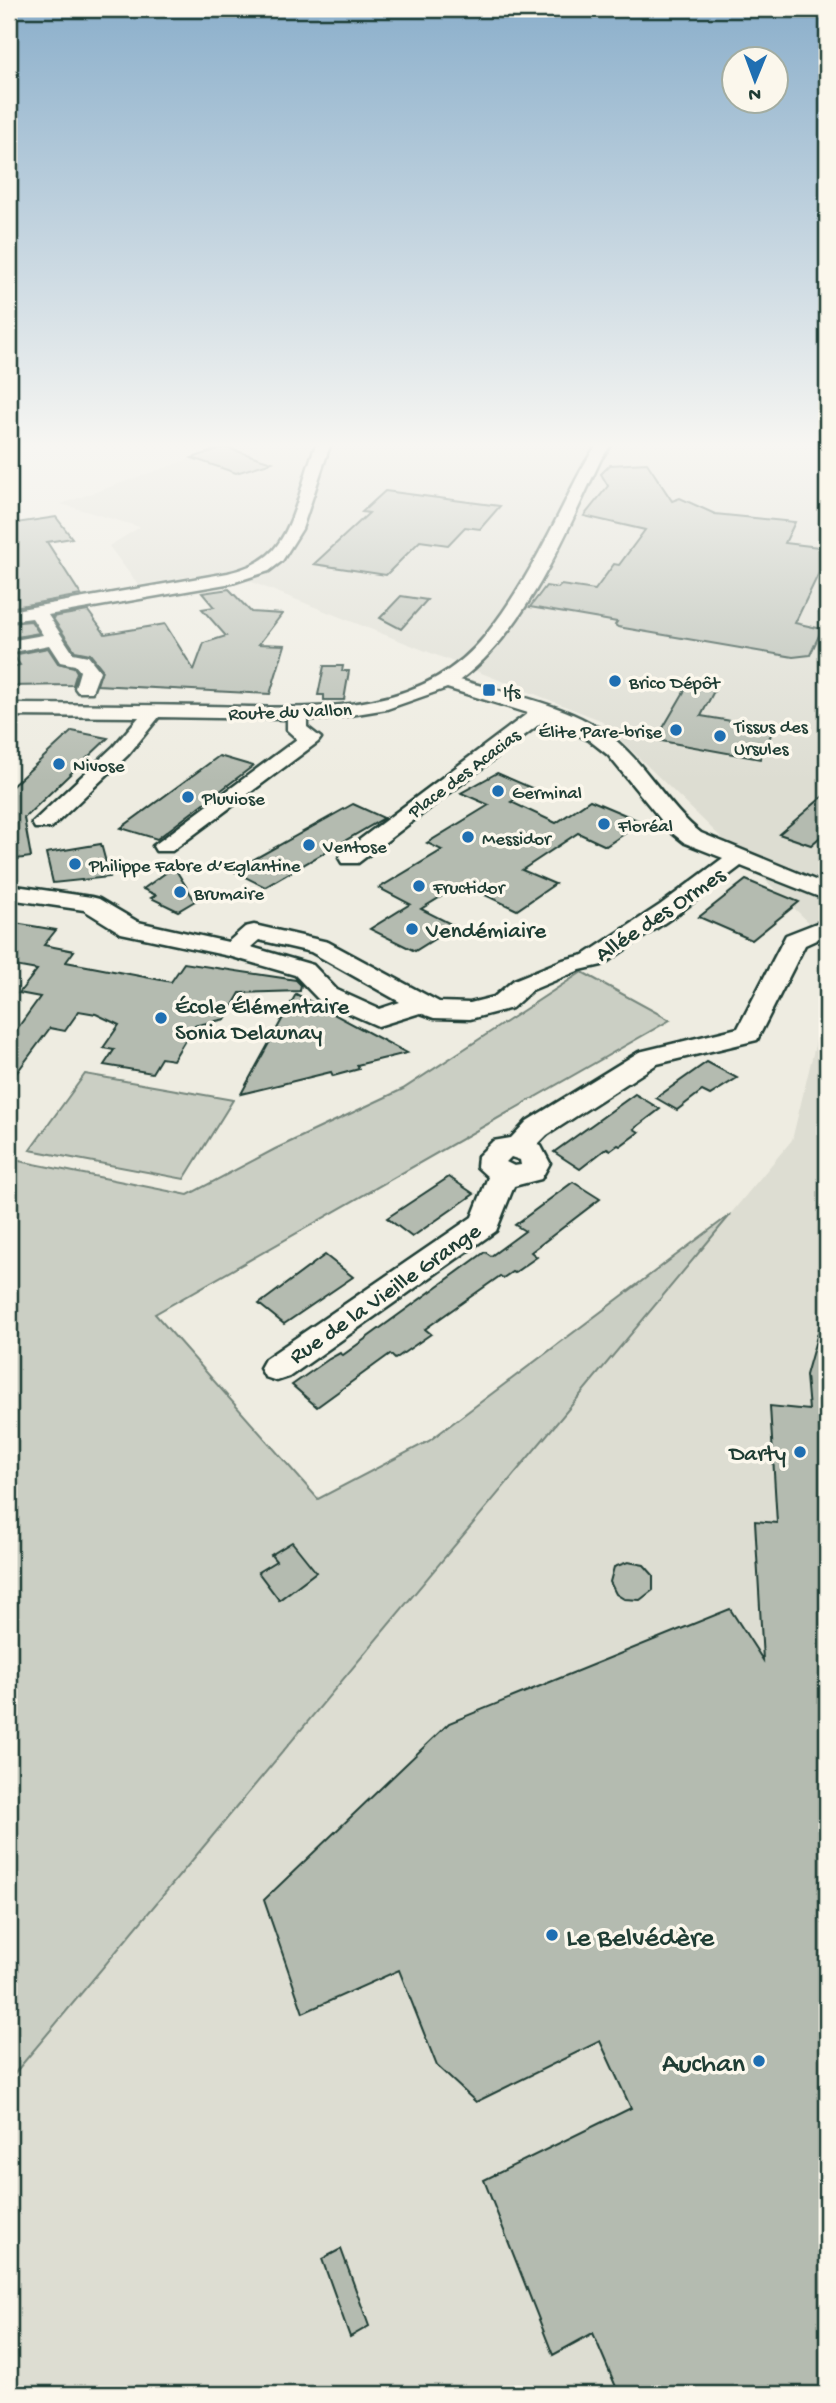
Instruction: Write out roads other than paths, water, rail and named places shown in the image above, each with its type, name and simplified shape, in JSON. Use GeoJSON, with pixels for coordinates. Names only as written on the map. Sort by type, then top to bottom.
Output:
{"type":"FeatureCollection","features":[{"type":"Feature","properties":{"kind":"street"},"geometry":{"type":"LineString","coordinates":[[9,616],[232,578],[264,567],[276,557]]}},
{"type":"Feature","properties":{"kind":"street","name":"Route du Vallon"},"geometry":{"type":"LineString","coordinates":[[9,710],[297,714],[373,707],[399,701],[446,682],[480,653],[534,578],[544,557]]}},
{"type":"Feature","properties":{"kind":"street"},"geometry":{"type":"LineString","coordinates":[[37,612],[67,658],[81,660],[90,671],[85,688]]}},
{"type":"Feature","properties":{"kind":"street"},"geometry":{"type":"LineString","coordinates":[[9,647],[55,638]]}},
{"type":"Feature","properties":{"kind":"street"},"geometry":{"type":"LineString","coordinates":[[446,682],[564,718],[596,736],[615,751],[679,827],[693,838],[827,893]]}},
{"type":"Feature","properties":{"kind":"street"},"geometry":{"type":"LineString","coordinates":[[43,823],[104,766],[153,711]]}},
{"type":"Feature","properties":{"kind":"street","name":"Place des Acacias"},"geometry":{"type":"LineString","coordinates":[[351,858],[543,712]]}},
{"type":"Feature","properties":{"kind":"street"},"geometry":{"type":"LineString","coordinates":[[164,846],[311,738],[297,730],[297,714]]}},
{"type":"Feature","properties":{"kind":"street","name":"Allée des Ormes"},"geometry":{"type":"LineString","coordinates":[[233,950],[254,932],[319,947],[433,1010],[470,1011],[503,1003],[523,985],[572,965],[593,960],[668,910],[739,857]]}},
{"type":"Feature","properties":{"kind":"street"},"geometry":{"type":"LineString","coordinates":[[9,892],[91,904],[130,928],[233,950],[304,970],[328,995],[378,1018],[423,1003]]}},
{"type":"Feature","properties":{"kind":"street","name":"Rue de la Vieille Grange"},"geometry":{"type":"LineString","coordinates":[[277,1368],[485,1223],[503,1176],[492,1167],[492,1156],[503,1148],[519,1147],[537,1128],[648,1058],[748,1034],[795,940],[827,926]]}},
{"type":"Feature","properties":{"kind":"place","name":"Brico Dépôt"},"geometry":{"type":"Point","coordinates":[615,681]}},
{"type":"Feature","properties":{"kind":"place","name":"Ifs"},"geometry":{"type":"Point","coordinates":[489,690]}},
{"type":"Feature","properties":{"kind":"place","name":"Élite Pare-brise"},"geometry":{"type":"Point","coordinates":[676,730]}},
{"type":"Feature","properties":{"kind":"place","name":"Tissus des Ursules"},"geometry":{"type":"Point","coordinates":[720,736]}},
{"type":"Feature","properties":{"kind":"place","name":"Nivose"},"geometry":{"type":"Point","coordinates":[59,764]}},
{"type":"Feature","properties":{"kind":"place","name":"Germinal"},"geometry":{"type":"Point","coordinates":[498,791]}},
{"type":"Feature","properties":{"kind":"place","name":"Pluviose"},"geometry":{"type":"Point","coordinates":[188,797]}},
{"type":"Feature","properties":{"kind":"place","name":"Floréal"},"geometry":{"type":"Point","coordinates":[604,824]}},
{"type":"Feature","properties":{"kind":"place","name":"Messidor"},"geometry":{"type":"Point","coordinates":[468,837]}},
{"type":"Feature","properties":{"kind":"place","name":"Ventose"},"geometry":{"type":"Point","coordinates":[309,845]}},
{"type":"Feature","properties":{"kind":"place","name":"Philippe Fabre d’Eglantine"},"geometry":{"type":"Point","coordinates":[75,864]}},
{"type":"Feature","properties":{"kind":"place","name":"Fructidor"},"geometry":{"type":"Point","coordinates":[419,886]}},
{"type":"Feature","properties":{"kind":"place","name":"Brumaire"},"geometry":{"type":"Point","coordinates":[180,892]}},
{"type":"Feature","properties":{"kind":"place","name":"Vendémiaire"},"geometry":{"type":"Point","coordinates":[412,929]}},
{"type":"Feature","properties":{"kind":"place","name":"École Élémentaire Sonia Delaunay"},"geometry":{"type":"Point","coordinates":[161,1018]}},
{"type":"Feature","properties":{"kind":"place","name":"Darty"},"geometry":{"type":"Point","coordinates":[800,1452]}},
{"type":"Feature","properties":{"kind":"place","name":"Le Belvédère"},"geometry":{"type":"Point","coordinates":[552,1935]}},
{"type":"Feature","properties":{"kind":"place","name":"Auchan"},"geometry":{"type":"Point","coordinates":[759,2061]}}]}
